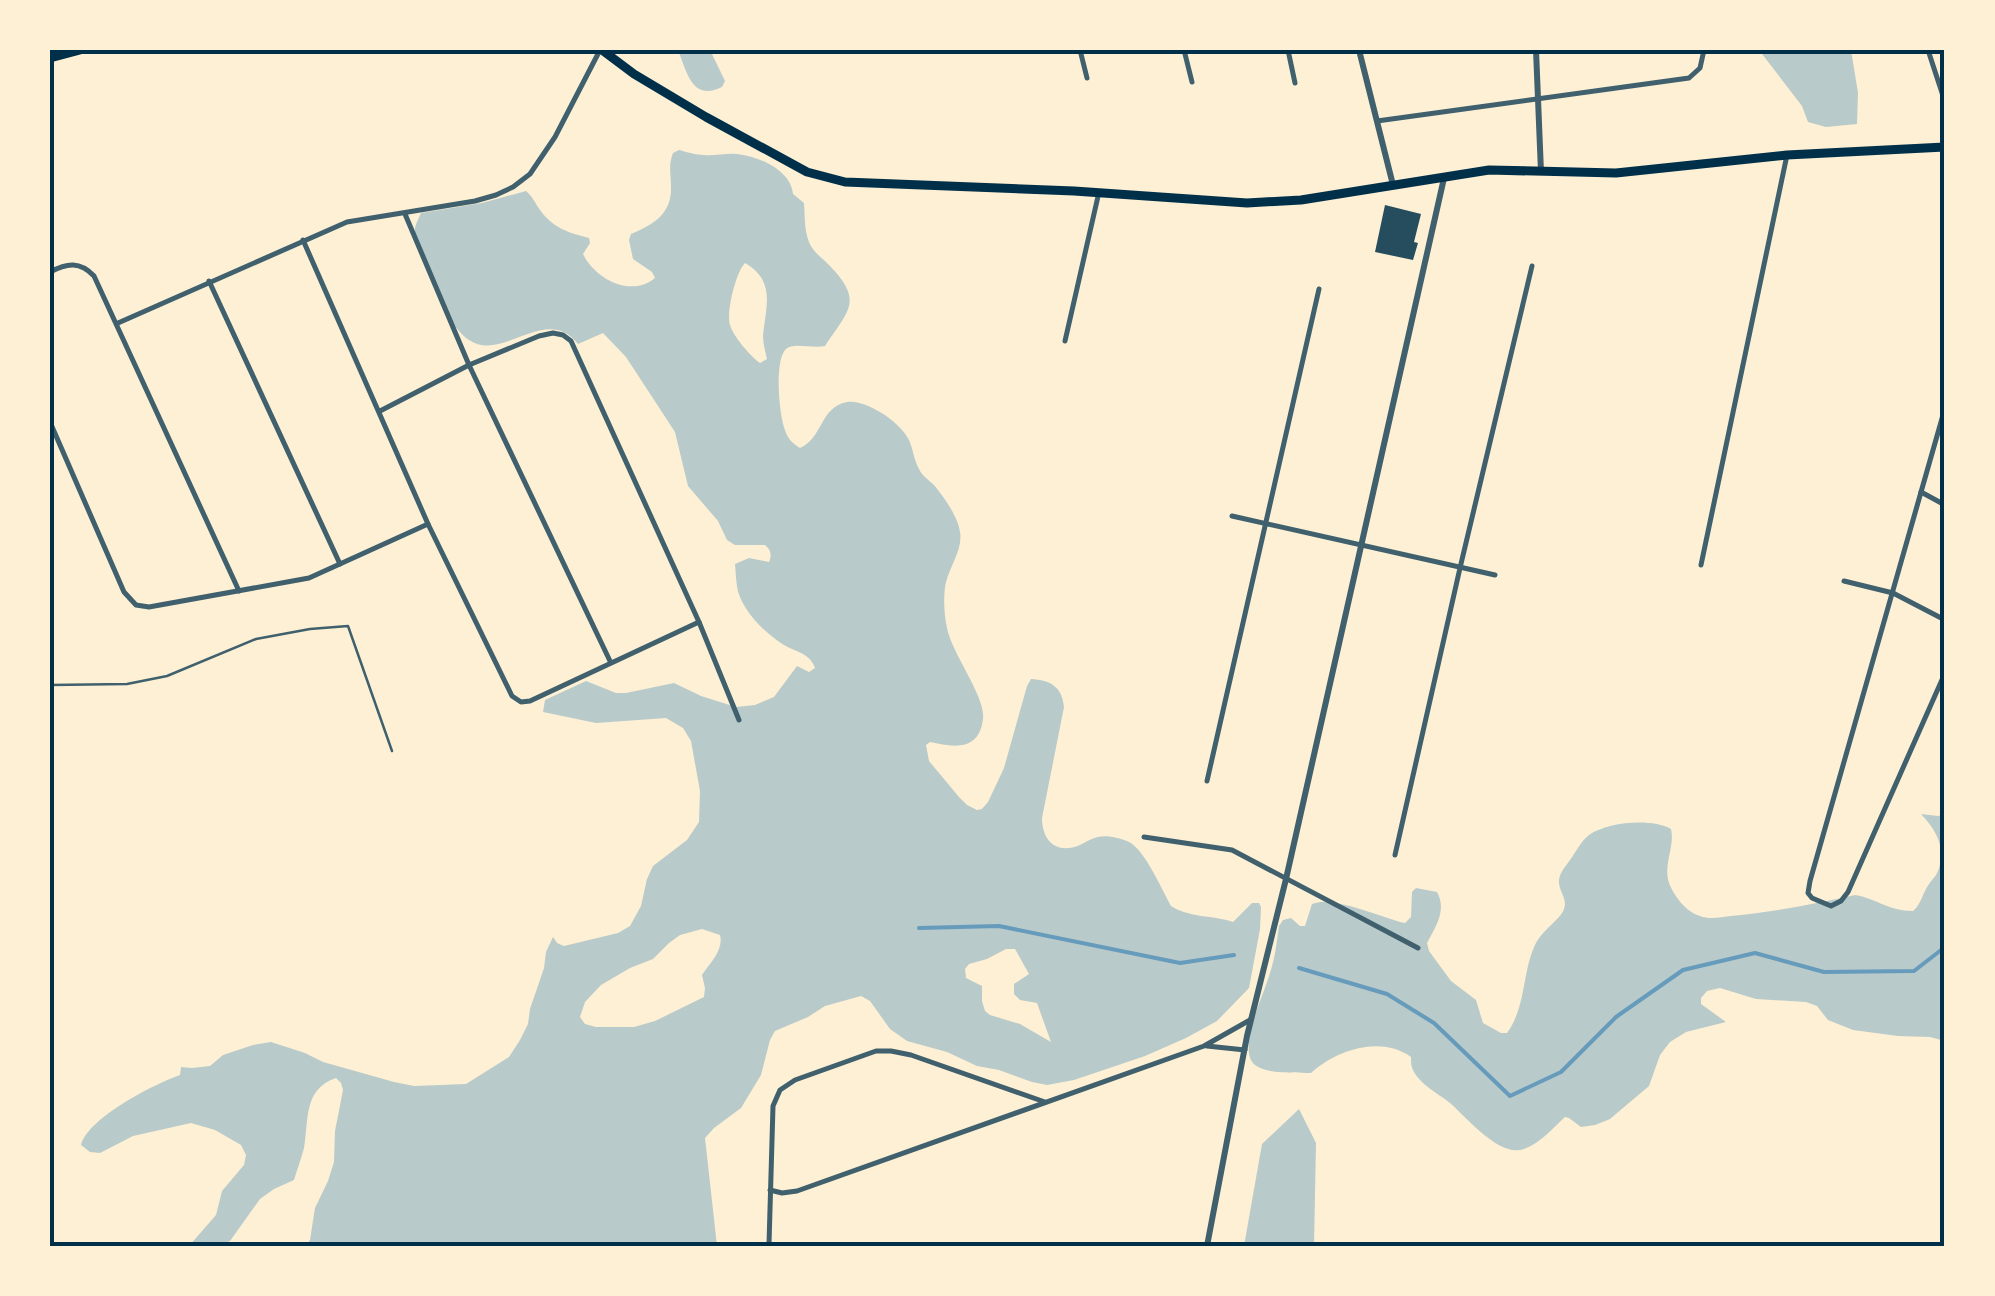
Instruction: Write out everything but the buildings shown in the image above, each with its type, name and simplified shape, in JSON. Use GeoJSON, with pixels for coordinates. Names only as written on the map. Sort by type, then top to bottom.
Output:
{"type":"FeatureCollection","features":[{"type":"Feature","properties":{"kind":"main road"},"geometry":{"type":"LineString","coordinates":[[50,58],[80,50]]}},
{"type":"Feature","properties":{"kind":"main road"},"geometry":{"type":"LineString","coordinates":[[601,50],[691,108],[807,172],[845,182],[898,186],[1099,192],[1248,203],[1301,200],[1488,170],[1616,173],[1787,155],[1945,146]]}},
{"type":"Feature","properties":{"kind":"street"},"geometry":{"type":"LineString","coordinates":[[118,323],[347,222],[496,196],[513,188],[530,174],[555,137],[601,50]]}},
{"type":"Feature","properties":{"kind":"street"},"geometry":{"type":"LineString","coordinates":[[1080,50],[1087,78]]}},
{"type":"Feature","properties":{"kind":"street"},"geometry":{"type":"LineString","coordinates":[[1184,50],[1192,82]]}},
{"type":"Feature","properties":{"kind":"street"},"geometry":{"type":"LineString","coordinates":[[1288,50],[1295,83]]}},
{"type":"Feature","properties":{"kind":"street"},"geometry":{"type":"LineString","coordinates":[[1359,50],[1393,185]]}},
{"type":"Feature","properties":{"kind":"street"},"geometry":{"type":"LineString","coordinates":[[1536,50],[1541,172]]}},
{"type":"Feature","properties":{"kind":"street"},"geometry":{"type":"LineString","coordinates":[[1377,121],[1689,78],[1700,68],[1704,50]]}},
{"type":"Feature","properties":{"kind":"street"},"geometry":{"type":"LineString","coordinates":[[1928,50],[1945,102]]}},
{"type":"Feature","properties":{"kind":"street"},"geometry":{"type":"LineString","coordinates":[[1701,565],[1787,155]]}},
{"type":"Feature","properties":{"kind":"street"},"geometry":{"type":"LineString","coordinates":[[1207,1246],[1251,1019],[1444,178]]}},
{"type":"Feature","properties":{"kind":"street"},"geometry":{"type":"LineString","coordinates":[[1065,341],[1099,192]]}},
{"type":"Feature","properties":{"kind":"street"},"geometry":{"type":"LineString","coordinates":[[405,214],[469,364],[611,662]]}},
{"type":"Feature","properties":{"kind":"street"},"geometry":{"type":"LineString","coordinates":[[303,240],[428,524],[512,696],[521,702],[530,701],[699,622]]}},
{"type":"Feature","properties":{"kind":"street"},"geometry":{"type":"LineString","coordinates":[[50,272],[76,264],[94,276],[239,592]]}},
{"type":"Feature","properties":{"kind":"street"},"geometry":{"type":"LineString","coordinates":[[1395,855],[1532,266]]}},
{"type":"Feature","properties":{"kind":"street"},"geometry":{"type":"LineString","coordinates":[[209,282],[340,564]]}},
{"type":"Feature","properties":{"kind":"street"},"geometry":{"type":"LineString","coordinates":[[1207,781],[1319,289]]}},
{"type":"Feature","properties":{"kind":"street"},"geometry":{"type":"LineString","coordinates":[[380,411],[469,364],[539,336],[553,333],[571,341],[740,720]]}},
{"type":"Feature","properties":{"kind":"street"},"geometry":{"type":"LineString","coordinates":[[1945,408],[1808,893],[1812,898],[1831,906],[1848,892],[1945,673]]}},
{"type":"Feature","properties":{"kind":"street"},"geometry":{"type":"LineString","coordinates":[[50,422],[124,592],[136,604],[149,607],[310,578],[428,524]]}},
{"type":"Feature","properties":{"kind":"street"},"geometry":{"type":"LineString","coordinates":[[1921,492],[1945,505]]}},
{"type":"Feature","properties":{"kind":"street"},"geometry":{"type":"LineString","coordinates":[[1232,516],[1496,575]]}},
{"type":"Feature","properties":{"kind":"street"},"geometry":{"type":"LineString","coordinates":[[1844,581],[1893,593],[1945,620]]}},
{"type":"Feature","properties":{"kind":"street"},"geometry":{"type":"LineString","coordinates":[[1144,838],[1232,850],[1418,948]]}},
{"type":"Feature","properties":{"kind":"street"},"geometry":{"type":"LineString","coordinates":[[770,1190],[796,1191],[1204,1046],[1251,1019]]}},
{"type":"Feature","properties":{"kind":"street"},"geometry":{"type":"LineString","coordinates":[[1204,1046],[1245,1050]]}},
{"type":"Feature","properties":{"kind":"street"},"geometry":{"type":"LineString","coordinates":[[769,1244],[773,1106],[780,1090],[795,1080],[876,1052],[891,1051],[1045,1102]]}},
{"type":"Feature","properties":{"kind":"lane"},"geometry":{"type":"LineString","coordinates":[[50,685],[140,682],[167,676],[256,639],[348,626],[392,750]]}},
{"type":"Feature","properties":{"kind":"shaded area"},"geometry":{"type":"Polygon","coordinates":[[[678,50],[710,50],[725,81],[722,87],[712,91],[697,88],[678,50]]]}},
{"type":"Feature","properties":{"kind":"shaded area"},"geometry":{"type":"Polygon","coordinates":[[[1759,50],[1851,50],[1858,93],[1857,124],[1826,127],[1808,122],[1802,106],[1759,50]]]}},
{"type":"Feature","properties":{"kind":"shaded area"},"geometry":{"type":"Polygon","coordinates":[[[679,150],[701,155],[745,155],[780,171],[793,194],[804,203],[810,245],[847,288],[846,314],[825,346],[793,346],[782,355],[780,401],[783,423],[791,440],[800,448],[808,443],[838,405],[855,402],[873,408],[905,433],[920,471],[942,495],[956,520],[960,538],[946,582],[945,617],[950,638],[979,699],[983,719],[981,730],[971,742],[926,745],[929,761],[967,805],[982,809],[1004,768],[1031,679],[1054,686],[1064,707],[1042,818],[1048,839],[1062,848],[1076,847],[1102,836],[1129,842],[1147,862],[1171,906],[1185,913],[1233,922],[1252,903],[1259,903],[1260,929],[1249,988],[1217,1021],[1186,1038],[1145,1056],[1047,1085],[907,1041],[890,1029],[870,1001],[861,996],[825,1006],[775,1031],[761,1075],[741,1108],[705,1138],[717,1246],[306,1246],[315,1208],[334,1162],[343,1090],[336,1078],[325,1083],[313,1098],[294,1180],[260,1199],[230,1241],[217,1246],[189,1246],[216,1215],[222,1191],[244,1165],[246,1155],[241,1145],[215,1130],[191,1123],[133,1136],[100,1153],[90,1152],[81,1145],[109,1113],[180,1075],[181,1067],[210,1066],[223,1055],[271,1042],[394,1082],[414,1086],[466,1084],[509,1057],[520,1040],[553,937],[564,946],[618,933],[630,926],[641,906],[653,866],[687,840],[699,822],[700,791],[691,741],[683,728],[666,718],[596,723],[543,712],[545,700],[586,681],[616,693],[674,683],[736,707],[755,705],[774,697],[797,666],[809,672],[815,668],[806,656],[764,630],[743,604],[735,564],[749,558],[769,562],[770,551],[765,545],[735,545],[727,540],[718,521],[688,486],[675,432],[626,357],[603,333],[578,344],[566,333],[552,329],[496,345],[469,340],[447,313],[416,241],[415,228],[421,213],[526,191],[550,221],[589,238],[583,254],[605,278],[625,286],[646,284],[655,278],[633,259],[629,240],[631,234],[665,211],[671,196],[673,153],[679,150]],[[745,263],[733,292],[730,325],[760,363],[767,359],[763,335],[767,295],[761,278],[745,263]],[[702,929],[680,935],[653,959],[601,985],[585,1002],[580,1017],[585,1024],[634,1027],[704,997],[702,975],[718,951],[720,935],[702,929]],[[1006,949],[965,969],[966,978],[982,986],[985,1011],[1020,1024],[1051,1042],[1037,1003],[1020,1000],[1014,994],[1014,984],[1029,974],[1015,949],[1006,949]]]}},
{"type":"Feature","properties":{"kind":"shaded area"},"geometry":{"type":"Polygon","coordinates":[[[1921,814],[1945,814],[1945,1041],[1853,1030],[1828,1020],[1817,1006],[1806,1002],[1756,999],[1720,988],[1707,991],[1701,1004],[1726,1022],[1686,1032],[1670,1042],[1660,1055],[1649,1086],[1610,1119],[1581,1127],[1565,1117],[1539,1141],[1520,1150],[1511,1150],[1483,1134],[1421,1081],[1413,1070],[1411,1057],[1399,1050],[1359,1048],[1333,1058],[1311,1073],[1267,1070],[1250,1058],[1250,1034],[1272,967],[1279,926],[1291,918],[1305,926],[1312,904],[1332,902],[1405,923],[1411,917],[1412,892],[1416,888],[1437,892],[1441,912],[1427,943],[1429,951],[1451,981],[1476,1000],[1483,1023],[1507,1033],[1518,1012],[1535,945],[1564,909],[1561,874],[1589,835],[1618,824],[1641,823],[1671,829],[1669,883],[1685,907],[1704,917],[1763,912],[1855,895],[1913,911],[1937,873],[1941,855],[1935,833],[1921,814]]]}},
{"type":"Feature","properties":{"kind":"shaded area"},"geometry":{"type":"Polygon","coordinates":[[[1299,1109],[1316,1143],[1314,1246],[1244,1246],[1262,1144],[1299,1109]]]}},
{"type":"Feature","properties":{"kind":"waterway"},"geometry":{"type":"LineString","coordinates":[[919,928],[999,926],[1180,963],[1234,955]]}},
{"type":"Feature","properties":{"kind":"waterway"},"geometry":{"type":"LineString","coordinates":[[1299,968],[1387,994],[1434,1023],[1510,1096],[1561,1072],[1616,1017],[1683,970],[1755,953],[1824,972],[1914,971],[1945,947]]}}]}
